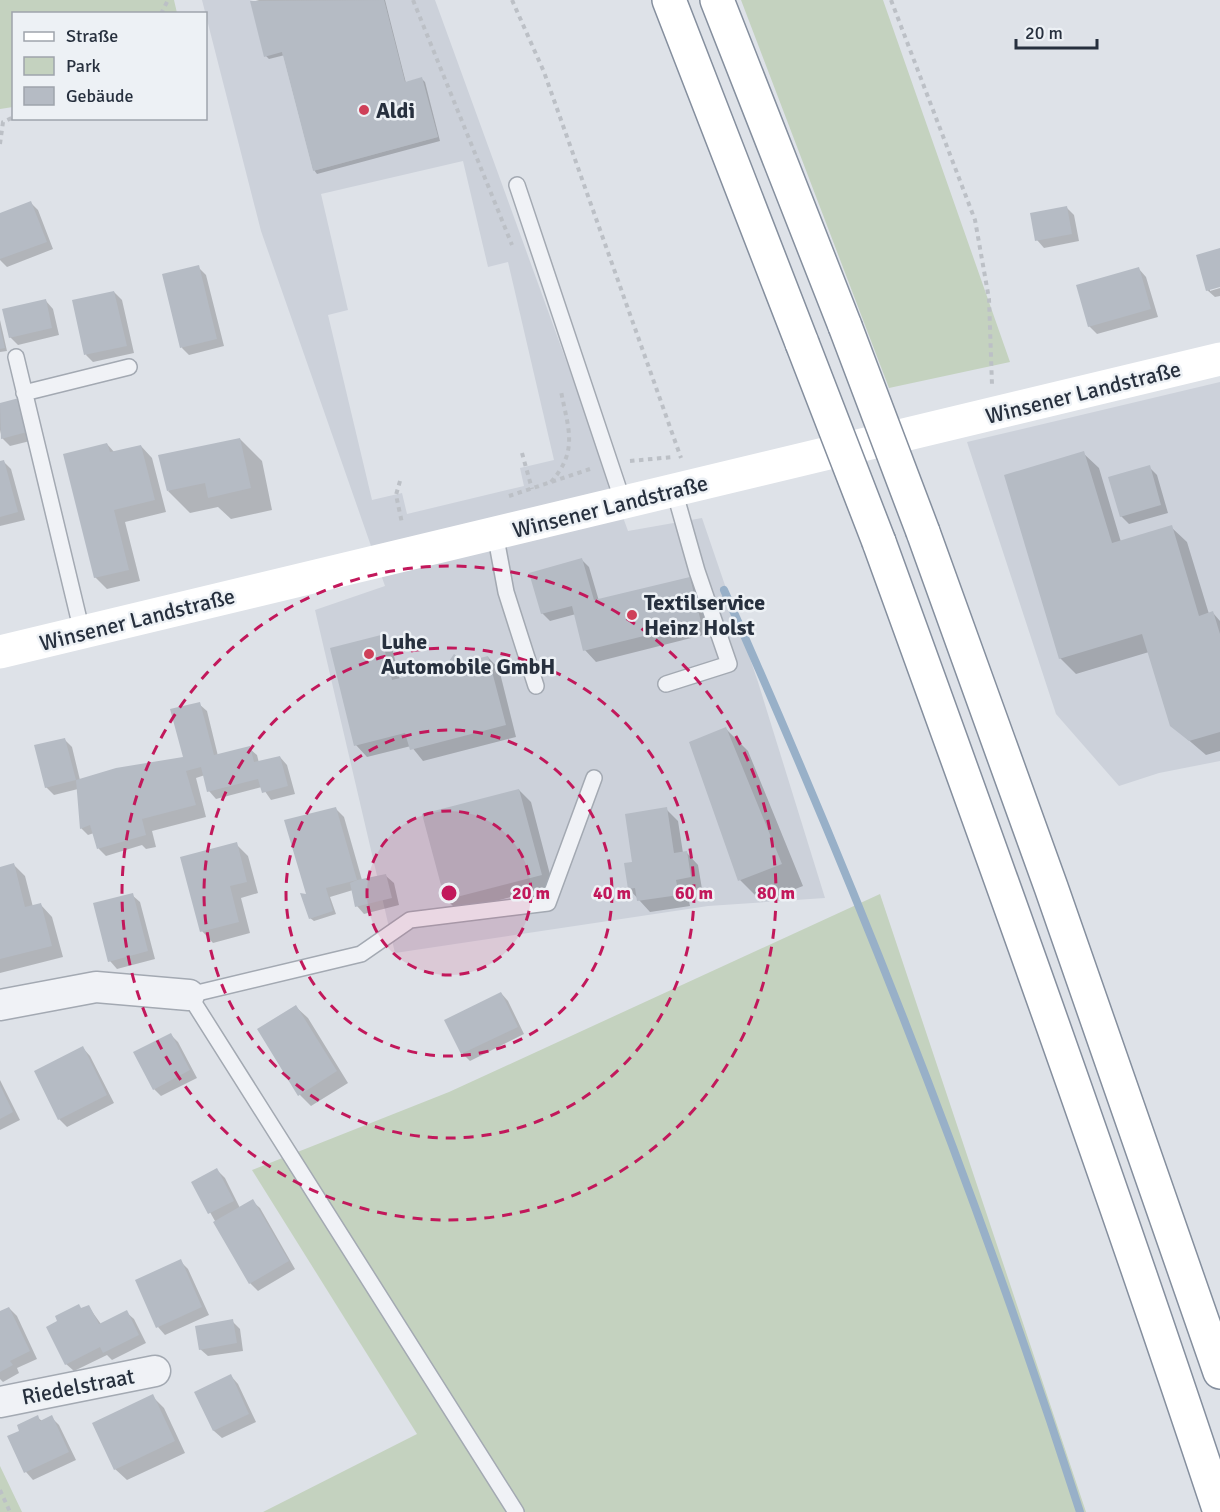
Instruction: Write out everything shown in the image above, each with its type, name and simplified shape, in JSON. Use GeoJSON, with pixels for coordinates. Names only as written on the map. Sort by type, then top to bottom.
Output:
{"type":"FeatureCollection","features":[{"type":"Feature","properties":{"kind":"main road"},"geometry":{"type":"LineString","coordinates":[[669,0],[879,542],[1020,931],[1155,1317],[1220,1512]]}},
{"type":"Feature","properties":{"kind":"main road"},"geometry":{"type":"LineString","coordinates":[[717,0],[845,326],[922,532],[1051,887],[1220,1372]]}},
{"type":"Feature","properties":{"kind":"main road","name":"Winsener Landstraße"},"geometry":{"type":"LineString","coordinates":[[0,652],[1220,359]]}},
{"type":"Feature","properties":{"kind":"street"},"geometry":{"type":"LineString","coordinates":[[0,1005],[96,987],[189,995]]}},
{"type":"Feature","properties":{"kind":"street","name":"Riedelstraat"},"geometry":{"type":"LineString","coordinates":[[0,1402],[155,1371]]}},
{"type":"Feature","properties":{"kind":"lane"},"geometry":{"type":"LineString","coordinates":[[517,186],[623,502]]}},
{"type":"Feature","properties":{"kind":"lane"},"geometry":{"type":"LineString","coordinates":[[16,357],[82,632]]}},
{"type":"Feature","properties":{"kind":"lane"},"geometry":{"type":"LineString","coordinates":[[24,393],[129,367]]}},
{"type":"Feature","properties":{"kind":"lane"},"geometry":{"type":"LineString","coordinates":[[666,684],[729,664],[697,571],[683,488]]}},
{"type":"Feature","properties":{"kind":"lane"},"geometry":{"type":"LineString","coordinates":[[495,533],[506,592],[536,686]]}},
{"type":"Feature","properties":{"kind":"lane"},"geometry":{"type":"LineString","coordinates":[[516,1512],[189,995],[361,954],[410,920],[548,903],[594,778]]}},
{"type":"Feature","properties":{"kind":"path"},"geometry":{"type":"LineString","coordinates":[[413,0],[513,247]]}},
{"type":"Feature","properties":{"kind":"path"},"geometry":{"type":"LineString","coordinates":[[512,0],[544,72],[683,488]]}},
{"type":"Feature","properties":{"kind":"path"},"geometry":{"type":"LineString","coordinates":[[891,0],[975,220],[989,300],[992,384],[1000,412]]}},
{"type":"Feature","properties":{"kind":"path"},"geometry":{"type":"LineString","coordinates":[[0,144],[3,122],[12,118]]}},
{"type":"Feature","properties":{"kind":"path"},"geometry":{"type":"LineString","coordinates":[[550,482],[564,466],[570,443],[560,381]]}},
{"type":"Feature","properties":{"kind":"path"},"geometry":{"type":"LineString","coordinates":[[522,453],[532,489]]}},
{"type":"Feature","properties":{"kind":"path"},"geometry":{"type":"LineString","coordinates":[[400,480],[396,495],[402,523]]}},
{"type":"Feature","properties":{"kind":"path"},"geometry":{"type":"LineString","coordinates":[[0,1490],[10,1512]]}},
{"type":"Feature","properties":{"kind":"shaded area"},"geometry":{"type":"Polygon","coordinates":[[[202,0],[253,0],[250,1],[282,52],[313,171],[438,137],[422,78],[405,82],[384,0],[435,0],[628,531],[702,518],[758,682],[825,898],[708,906],[395,953],[315,610],[385,586],[261,231],[207,20],[207,12],[202,0]],[[463,161],[321,194],[348,310],[328,315],[372,500],[402,493],[407,514],[524,486],[520,468],[554,460],[508,262],[488,267],[463,161]]]}},
{"type":"Feature","properties":{"kind":"shaded area"},"geometry":{"type":"Polygon","coordinates":[[[1220,382],[1220,761],[1159,773],[1119,786],[1056,714],[967,442],[1220,382]]]}},
{"type":"Feature","properties":{"kind":"green space"},"geometry":{"type":"Polygon","coordinates":[[[0,0],[174,0],[177,12],[12,12],[12,107],[0,109],[0,0]]]}},
{"type":"Feature","properties":{"kind":"green space"},"geometry":{"type":"Polygon","coordinates":[[[741,0],[883,0],[1010,362],[889,388],[741,0]]]}},
{"type":"Feature","properties":{"kind":"green space"},"geometry":{"type":"Polygon","coordinates":[[[880,894],[1086,1512],[263,1512],[417,1434],[252,1170],[449,1092],[880,894]]]}},
{"type":"Feature","properties":{"kind":"green space"},"geometry":{"type":"Polygon","coordinates":[[[0,1466],[22,1512],[0,1512],[0,1466]]]}},
{"type":"Feature","properties":{"kind":"building","name":"Aldi"},"geometry":{"type":"Polygon","coordinates":[[[384,0],[405,82],[422,77],[438,137],[313,171],[282,52],[264,57],[250,1],[384,0]]]}},
{"type":"Feature","properties":{"kind":"building"},"geometry":{"type":"Polygon","coordinates":[[[31,201],[47,242],[0,259],[0,213],[31,201]]]}},
{"type":"Feature","properties":{"kind":"building"},"geometry":{"type":"Polygon","coordinates":[[[1067,206],[1072,234],[1035,241],[1030,213],[1067,206]]]}},
{"type":"Feature","properties":{"kind":"building"},"geometry":{"type":"Polygon","coordinates":[[[1220,248],[1220,287],[1206,291],[1196,255],[1220,248]]]}},
{"type":"Feature","properties":{"kind":"building"},"geometry":{"type":"Polygon","coordinates":[[[199,265],[217,339],[180,348],[162,274],[199,265]]]}},
{"type":"Feature","properties":{"kind":"building"},"geometry":{"type":"Polygon","coordinates":[[[1139,267],[1151,309],[1088,327],[1076,285],[1139,267]]]}},
{"type":"Feature","properties":{"kind":"building"},"geometry":{"type":"Polygon","coordinates":[[[114,291],[127,346],[84,355],[72,300],[114,291]]]}},
{"type":"Feature","properties":{"kind":"building"},"geometry":{"type":"Polygon","coordinates":[[[46,299],[52,328],[9,338],[2,309],[46,299]]]}},
{"type":"Feature","properties":{"kind":"building"},"geometry":{"type":"Polygon","coordinates":[[[0,327],[5,348],[0,349],[0,327]]]}},
{"type":"Feature","properties":{"kind":"building"},"geometry":{"type":"Polygon","coordinates":[[[19,398],[27,432],[1,439],[0,403],[19,398]]]}},
{"type":"Feature","properties":{"kind":"building"},"geometry":{"type":"Polygon","coordinates":[[[240,438],[251,488],[208,498],[205,483],[167,491],[158,455],[240,438]]]}},
{"type":"Feature","properties":{"kind":"building"},"geometry":{"type":"Polygon","coordinates":[[[107,443],[110,452],[141,445],[155,500],[114,510],[129,570],[94,578],[63,454],[107,443]]]}},
{"type":"Feature","properties":{"kind":"building"},"geometry":{"type":"Polygon","coordinates":[[[1084,451],[1112,543],[1172,525],[1199,616],[1213,611],[1220,634],[1220,732],[1189,741],[1170,726],[1142,634],[1059,659],[1004,475],[1084,451]]]}},
{"type":"Feature","properties":{"kind":"building"},"geometry":{"type":"Polygon","coordinates":[[[4,460],[18,512],[0,517],[0,461],[4,460]]]}},
{"type":"Feature","properties":{"kind":"building"},"geometry":{"type":"Polygon","coordinates":[[[1150,465],[1161,505],[1120,517],[1108,477],[1150,465]]]}},
{"type":"Feature","properties":{"kind":"building"},"geometry":{"type":"Polygon","coordinates":[[[582,558],[594,600],[690,577],[701,622],[583,651],[572,606],[541,614],[529,573],[582,558]]]}},
{"type":"Feature","properties":{"kind":"building"},"geometry":{"type":"Polygon","coordinates":[[[381,635],[392,680],[445,667],[454,654],[464,662],[488,656],[506,725],[410,750],[405,733],[354,746],[330,648],[381,635]]]}},
{"type":"Feature","properties":{"kind":"building"},"geometry":{"type":"Polygon","coordinates":[[[200,702],[214,755],[250,746],[254,762],[280,756],[288,786],[262,793],[258,779],[207,792],[201,767],[186,771],[196,805],[142,819],[146,835],[97,849],[90,825],[80,829],[76,780],[116,768],[183,757],[170,709],[200,702]]]}},
{"type":"Feature","properties":{"kind":"building"},"geometry":{"type":"Polygon","coordinates":[[[726,727],[782,864],[738,881],[689,742],[726,727]]]}},
{"type":"Feature","properties":{"kind":"building"},"geometry":{"type":"Polygon","coordinates":[[[65,738],[76,780],[45,788],[34,745],[65,738]]]}},
{"type":"Feature","properties":{"kind":"building"},"geometry":{"type":"Polygon","coordinates":[[[519,789],[542,875],[445,900],[422,814],[519,789]]]}},
{"type":"Feature","properties":{"kind":"building"},"geometry":{"type":"Polygon","coordinates":[[[336,807],[357,880],[326,888],[333,911],[309,919],[300,893],[306,894],[284,820],[336,807]]]}},
{"type":"Feature","properties":{"kind":"building"},"geometry":{"type":"Polygon","coordinates":[[[667,807],[674,853],[687,851],[691,877],[676,880],[679,895],[637,901],[635,888],[628,889],[624,863],[632,862],[625,814],[667,807]]]}},
{"type":"Feature","properties":{"kind":"building"},"geometry":{"type":"Polygon","coordinates":[[[237,842],[247,882],[230,886],[239,922],[200,932],[180,857],[237,842]]]}},
{"type":"Feature","properties":{"kind":"building"},"geometry":{"type":"Polygon","coordinates":[[[14,863],[25,907],[41,903],[52,946],[0,959],[0,867],[14,863]]]}},
{"type":"Feature","properties":{"kind":"building"},"geometry":{"type":"Polygon","coordinates":[[[386,874],[392,898],[355,907],[350,883],[386,874]]]}},
{"type":"Feature","properties":{"kind":"building"},"geometry":{"type":"Polygon","coordinates":[[[133,893],[148,951],[108,962],[93,903],[133,893]]]}},
{"type":"Feature","properties":{"kind":"building"},"geometry":{"type":"Polygon","coordinates":[[[501,992],[518,1027],[461,1054],[444,1020],[501,992]]]}},
{"type":"Feature","properties":{"kind":"building"},"geometry":{"type":"Polygon","coordinates":[[[296,1005],[337,1071],[298,1096],[257,1029],[296,1005]]]}},
{"type":"Feature","properties":{"kind":"building"},"geometry":{"type":"Polygon","coordinates":[[[171,1033],[190,1070],[153,1090],[133,1052],[171,1033]]]}},
{"type":"Feature","properties":{"kind":"building"},"geometry":{"type":"Polygon","coordinates":[[[83,1046],[107,1095],[58,1120],[34,1071],[83,1046]]]}},
{"type":"Feature","properties":{"kind":"building"},"geometry":{"type":"Polygon","coordinates":[[[0,1085],[13,1112],[0,1119],[0,1085]]]}},
{"type":"Feature","properties":{"kind":"building"},"geometry":{"type":"Polygon","coordinates":[[[217,1168],[234,1201],[208,1214],[191,1182],[217,1168]]]}},
{"type":"Feature","properties":{"kind":"building"},"geometry":{"type":"Polygon","coordinates":[[[253,1199],[289,1261],[249,1284],[213,1222],[253,1199]]]}},
{"type":"Feature","properties":{"kind":"building"},"geometry":{"type":"Polygon","coordinates":[[[181,1259],[202,1307],[156,1328],[135,1280],[181,1259]]]}},
{"type":"Feature","properties":{"kind":"building"},"geometry":{"type":"Polygon","coordinates":[[[79,1304],[81,1308],[89,1305],[99,1324],[127,1310],[139,1335],[103,1353],[100,1347],[65,1365],[46,1327],[57,1321],[55,1316],[79,1304]]]}},
{"type":"Feature","properties":{"kind":"building"},"geometry":{"type":"Polygon","coordinates":[[[9,1307],[30,1351],[10,1361],[13,1365],[0,1372],[0,1311],[9,1307]]]}},
{"type":"Feature","properties":{"kind":"building"},"geometry":{"type":"Polygon","coordinates":[[[233,1319],[237,1343],[199,1350],[195,1326],[233,1319]]]}},
{"type":"Feature","properties":{"kind":"building"},"geometry":{"type":"Polygon","coordinates":[[[231,1374],[249,1414],[213,1431],[194,1392],[231,1374]]]}},
{"type":"Feature","properties":{"kind":"building"},"geometry":{"type":"Polygon","coordinates":[[[153,1394],[175,1441],[114,1470],[92,1423],[153,1394]]]}},
{"type":"Feature","properties":{"kind":"building"},"geometry":{"type":"Polygon","coordinates":[[[38,1415],[40,1421],[52,1415],[69,1452],[24,1473],[7,1436],[19,1431],[17,1425],[38,1415]]]}},
{"type":"Feature","properties":{"kind":"waterway"},"geometry":{"type":"LineString","coordinates":[[724,590],[822,817],[914,1046],[1001,1278],[1080,1512]]}},
{"type":"Feature","properties":{"kind":"place","name":"Aldi"},"geometry":{"type":"Point","coordinates":[364,110]}},
{"type":"Feature","properties":{"kind":"place","name":"Textilservice Heinz Holst"},"geometry":{"type":"Point","coordinates":[632,615]}},
{"type":"Feature","properties":{"kind":"place","name":"Luhe Automobile GmbH"},"geometry":{"type":"Point","coordinates":[369,654]}}]}
